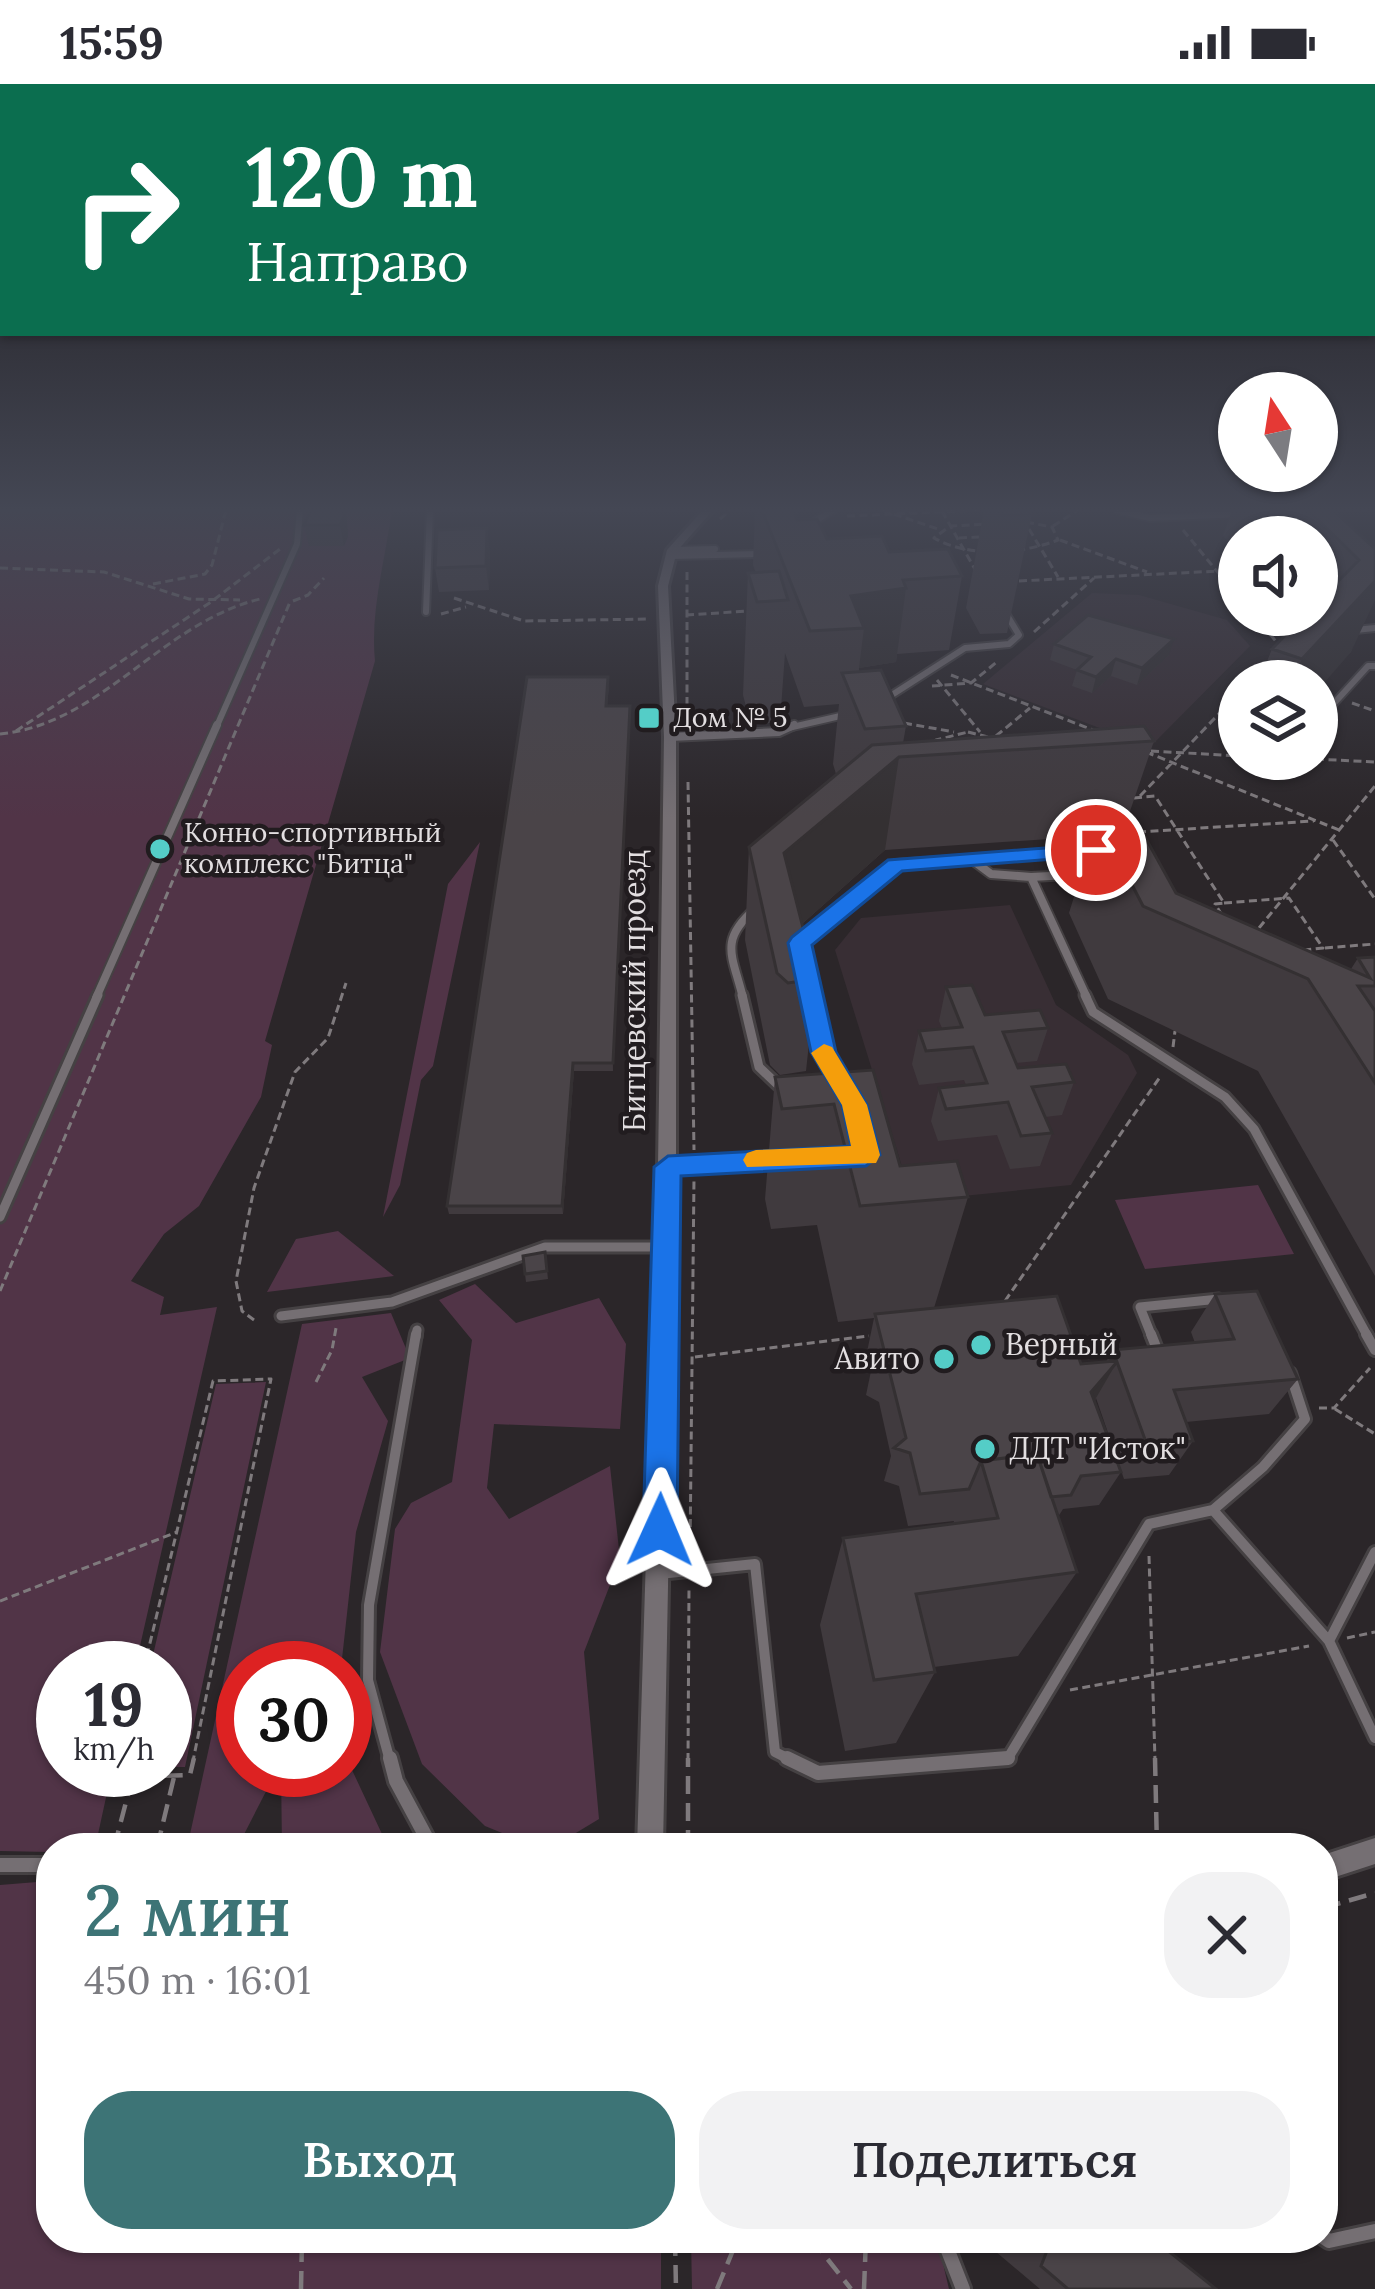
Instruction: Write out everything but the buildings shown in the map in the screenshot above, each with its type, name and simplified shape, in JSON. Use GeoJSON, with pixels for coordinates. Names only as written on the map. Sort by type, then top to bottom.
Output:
{"type":"FeatureCollection","features":[{"type":"Feature","properties":{"kind":"street","name":"Битцевский проезд"},"geometry":{"type":"LineString","coordinates":[[650,1833],[668,1167],[670,737],[664,613]]}},
{"type":"Feature","properties":{"kind":"street"},"geometry":{"type":"LineString","coordinates":[[1338,1863],[1375,1851]]}},
{"type":"Feature","properties":{"kind":"lane"},"geometry":{"type":"LineString","coordinates":[[0,1217],[266,613]]}},
{"type":"Feature","properties":{"kind":"lane"},"geometry":{"type":"LineString","coordinates":[[670,737],[779,732],[801,721],[871,714],[927,670],[965,648],[1010,644],[1019,635],[1006,613]]}},
{"type":"Feature","properties":{"kind":"lane"},"geometry":{"type":"LineString","coordinates":[[1342,617],[1354,630],[1375,628]]}},
{"type":"Feature","properties":{"kind":"lane"},"geometry":{"type":"LineString","coordinates":[[1339,699],[1368,666],[1375,666]]}},
{"type":"Feature","properties":{"kind":"lane"},"geometry":{"type":"LineString","coordinates":[[799,951],[800,943],[896,864],[1114,849]]}},
{"type":"Feature","properties":{"kind":"lane"},"geometry":{"type":"LineString","coordinates":[[971,859],[991,874],[1112,873]]}},
{"type":"Feature","properties":{"kind":"lane"},"geometry":{"type":"LineString","coordinates":[[1031,877],[1093,1012],[1225,1097],[1254,1129],[1375,1350]]}},
{"type":"Feature","properties":{"kind":"lane"},"geometry":{"type":"LineString","coordinates":[[766,900],[734,927],[729,941],[759,1066],[778,1085],[798,1082]]}},
{"type":"Feature","properties":{"kind":"lane"},"geometry":{"type":"LineString","coordinates":[[808,992],[823,1052],[846,1090]]}},
{"type":"Feature","properties":{"kind":"lane"},"geometry":{"type":"LineString","coordinates":[[818,1078],[838,1075]]}},
{"type":"Feature","properties":{"kind":"lane"},"geometry":{"type":"LineString","coordinates":[[668,1167],[797,1158]]}},
{"type":"Feature","properties":{"kind":"lane"},"geometry":{"type":"LineString","coordinates":[[281,1316],[392,1302],[544,1247],[666,1246]]}},
{"type":"Feature","properties":{"kind":"lane"},"geometry":{"type":"LineString","coordinates":[[1141,1359],[1160,1357],[1140,1307],[1237,1297]]}},
{"type":"Feature","properties":{"kind":"lane"},"geometry":{"type":"LineString","coordinates":[[417,1330],[369,1605],[368,1680],[396,1781],[425,1833]]}},
{"type":"Feature","properties":{"kind":"lane"},"geometry":{"type":"LineString","coordinates":[[659,1574],[755,1564],[775,1752],[818,1773],[1008,1758],[1149,1524],[1213,1510],[1305,1419],[1286,1366]]}},
{"type":"Feature","properties":{"kind":"lane"},"geometry":{"type":"LineString","coordinates":[[1213,1510],[1329,1641],[1375,1738]]}},
{"type":"Feature","properties":{"kind":"lane"},"geometry":{"type":"LineString","coordinates":[[1329,1641],[1375,1552]]}},
{"type":"Feature","properties":{"kind":"lane"},"geometry":{"type":"LineString","coordinates":[[0,1865],[36,1865]]}},
{"type":"Feature","properties":{"kind":"lane"},"geometry":{"type":"LineString","coordinates":[[1338,2239],[1375,2231]]}},
{"type":"Feature","properties":{"kind":"lane"},"geometry":{"type":"LineString","coordinates":[[949,2253],[963,2289]]}},
{"type":"Feature","properties":{"kind":"path"},"geometry":{"type":"LineString","coordinates":[[0,742],[195,613]]}},
{"type":"Feature","properties":{"kind":"path"},"geometry":{"type":"LineString","coordinates":[[0,734],[61,718],[212,613]]}},
{"type":"Feature","properties":{"kind":"path"},"geometry":{"type":"LineString","coordinates":[[0,1291],[285,613]]}},
{"type":"Feature","properties":{"kind":"path"},"geometry":{"type":"LineString","coordinates":[[480,613],[489,618],[546,623],[650,619]]}},
{"type":"Feature","properties":{"kind":"path"},"geometry":{"type":"LineString","coordinates":[[686,615],[716,613]]}},
{"type":"Feature","properties":{"kind":"path"},"geometry":{"type":"LineString","coordinates":[[1034,631],[1054,613]]}},
{"type":"Feature","properties":{"kind":"path"},"geometry":{"type":"LineString","coordinates":[[1272,636],[1282,648]]}},
{"type":"Feature","properties":{"kind":"path"},"geometry":{"type":"LineString","coordinates":[[899,690],[971,682],[1003,657]]}},
{"type":"Feature","properties":{"kind":"path"},"geometry":{"type":"LineString","coordinates":[[927,670],[971,682],[1106,736]]}},
{"type":"Feature","properties":{"kind":"path"},"geometry":{"type":"LineString","coordinates":[[927,670],[945,685],[981,734]]}},
{"type":"Feature","properties":{"kind":"path"},"geometry":{"type":"LineString","coordinates":[[1339,699],[1375,711]]}},
{"type":"Feature","properties":{"kind":"path"},"geometry":{"type":"LineString","coordinates":[[992,738],[1032,706]]}},
{"type":"Feature","properties":{"kind":"path"},"geometry":{"type":"LineString","coordinates":[[871,714],[1014,740]]}},
{"type":"Feature","properties":{"kind":"path"},"geometry":{"type":"LineString","coordinates":[[1138,798],[1218,715]]}},
{"type":"Feature","properties":{"kind":"path"},"geometry":{"type":"LineString","coordinates":[[956,732],[936,740],[931,754],[942,766],[964,773],[988,773],[1004,764],[1006,751],[992,738]]}},
{"type":"Feature","properties":{"kind":"path"},"geometry":{"type":"LineString","coordinates":[[1218,755],[1144,751],[1339,830]]}},
{"type":"Feature","properties":{"kind":"path"},"geometry":{"type":"LineString","coordinates":[[1338,760],[1375,762]]}},
{"type":"Feature","properties":{"kind":"path"},"geometry":{"type":"LineString","coordinates":[[1256,932],[1375,786]]}},
{"type":"Feature","properties":{"kind":"path"},"geometry":{"type":"LineString","coordinates":[[1125,799],[1155,796],[1224,903]]}},
{"type":"Feature","properties":{"kind":"path"},"geometry":{"type":"LineString","coordinates":[[1130,832],[1316,820]]}},
{"type":"Feature","properties":{"kind":"path"},"geometry":{"type":"LineString","coordinates":[[1332,839],[1375,899]]}},
{"type":"Feature","properties":{"kind":"path"},"geometry":{"type":"LineString","coordinates":[[1224,919],[1215,904],[1289,898],[1323,948]]}},
{"type":"Feature","properties":{"kind":"path"},"geometry":{"type":"LineString","coordinates":[[1304,950],[1375,944]]}},
{"type":"Feature","properties":{"kind":"path"},"geometry":{"type":"LineString","coordinates":[[254,1320],[242,1311],[236,1281],[254,1188],[295,1072],[328,1038],[346,983]]}},
{"type":"Feature","properties":{"kind":"path"},"geometry":{"type":"LineString","coordinates":[[1004,1303],[1170,1064],[1175,1031]]}},
{"type":"Feature","properties":{"kind":"path"},"geometry":{"type":"LineString","coordinates":[[316,1382],[332,1350],[339,1309]]}},
{"type":"Feature","properties":{"kind":"path"},"geometry":{"type":"LineString","coordinates":[[695,1358],[877,1335]]}},
{"type":"Feature","properties":{"kind":"path"},"geometry":{"type":"LineString","coordinates":[[1334,1408],[1375,1362]]}},
{"type":"Feature","properties":{"kind":"path"},"geometry":{"type":"LineString","coordinates":[[243,1380],[245,1370]]}},
{"type":"Feature","properties":{"kind":"path"},"geometry":{"type":"LineString","coordinates":[[151,1641],[213,1381],[271,1379],[192,1765]]}},
{"type":"Feature","properties":{"kind":"path"},"geometry":{"type":"LineString","coordinates":[[1303,1409],[1334,1408],[1375,1434]]}},
{"type":"Feature","properties":{"kind":"path"},"geometry":{"type":"LineString","coordinates":[[1149,1524],[1155,1833]]}},
{"type":"Feature","properties":{"kind":"path"},"geometry":{"type":"LineString","coordinates":[[0,1601],[177,1532]]}},
{"type":"Feature","properties":{"kind":"path"},"geometry":{"type":"LineString","coordinates":[[1050,1693],[1150,1678],[1375,1632]]}},
{"type":"Feature","properties":{"kind":"path"},"geometry":{"type":"LineString","coordinates":[[118,1833],[127,1797]]}},
{"type":"Feature","properties":{"kind":"path"},"geometry":{"type":"LineString","coordinates":[[160,1833],[169,1797]]}},
{"type":"Feature","properties":{"kind":"path"},"geometry":{"type":"LineString","coordinates":[[1338,1904],[1375,1893]]}},
{"type":"Feature","properties":{"kind":"path"},"geometry":{"type":"LineString","coordinates":[[301,2289],[302,2253]]}},
{"type":"Feature","properties":{"kind":"path"},"geometry":{"type":"LineString","coordinates":[[676,2253],[676,2289]]}},
{"type":"Feature","properties":{"kind":"path"},"geometry":{"type":"LineString","coordinates":[[717,2289],[732,2253]]}},
{"type":"Feature","properties":{"kind":"path"},"geometry":{"type":"LineString","coordinates":[[823,2253],[851,2289]]}},
{"type":"Feature","properties":{"kind":"path"},"geometry":{"type":"LineString","coordinates":[[864,2289],[865,2253]]}},
{"type":"Feature","properties":{"kind":"shaded area","name":"Конно-спортивный комплекс \"Битца\""},"geometry":{"type":"Polygon","coordinates":[[[0,613],[376,613],[375,661],[265,1041],[272,1045],[261,1097],[199,1206],[164,1234],[131,1281],[164,1297],[160,1315],[217,1307],[141,1641],[36,1641],[36,1797],[106,1797],[98,1833],[36,1833],[36,1852],[0,1851],[0,613]]]}},
{"type":"Feature","properties":{"kind":"shaded area"},"geometry":{"type":"Polygon","coordinates":[[[1068,613],[1202,613],[1218,617],[1218,636],[1241,636],[1250,646],[1236,660],[1218,660],[1218,678],[1150,747],[983,684],[1068,613]]]}},
{"type":"Feature","properties":{"kind":"shaded area"},"geometry":{"type":"Polygon","coordinates":[[[480,842],[433,1066],[421,1080],[400,1185],[383,1217],[448,884],[480,842]]]}},
{"type":"Feature","properties":{"kind":"shaded area"},"geometry":{"type":"Polygon","coordinates":[[[1010,905],[1056,1005],[1128,1055],[1137,1073],[1071,1185],[933,1199],[907,1183],[835,950],[861,918],[1010,905]]]}},
{"type":"Feature","properties":{"kind":"shaded area"},"geometry":{"type":"Polygon","coordinates":[[[1258,1185],[1294,1254],[1145,1269],[1115,1200],[1258,1185]]]}},
{"type":"Feature","properties":{"kind":"shaded area"},"geometry":{"type":"Polygon","coordinates":[[[338,1231],[394,1276],[267,1292],[296,1239],[338,1231]]]}},
{"type":"Feature","properties":{"kind":"shaded area"},"geometry":{"type":"Polygon","coordinates":[[[475,1284],[516,1323],[599,1298],[626,1344],[620,1429],[494,1424],[487,1488],[509,1519],[610,1466],[620,1559],[584,1652],[599,1819],[576,1833],[502,1833],[485,1826],[422,1764],[380,1652],[395,1529],[411,1503],[452,1482],[472,1340],[439,1300],[475,1284]]]}},
{"type":"Feature","properties":{"kind":"shaded area"},"geometry":{"type":"Polygon","coordinates":[[[391,1313],[410,1358],[362,1377],[388,1421],[356,1532],[344,1641],[232,1641],[302,1324],[391,1313]]]}},
{"type":"Feature","properties":{"kind":"shaded area"},"geometry":{"type":"Polygon","coordinates":[[[266,1382],[192,1734],[192,1641],[156,1641],[216,1384],[266,1382]]]}},
{"type":"Feature","properties":{"kind":"shaded area"},"geometry":{"type":"Polygon","coordinates":[[[216,1716],[216,1797],[263,1797],[245,1833],[190,1833],[216,1716]]]}},
{"type":"Feature","properties":{"kind":"shaded area"},"geometry":{"type":"Polygon","coordinates":[[[281,1797],[365,1797],[382,1833],[282,1833],[281,1797]]]}},
{"type":"Feature","properties":{"kind":"shaded area"},"geometry":{"type":"Polygon","coordinates":[[[36,1882],[36,2253],[661,2253],[661,2289],[0,2289],[0,1885],[36,1882]]]}},
{"type":"Feature","properties":{"kind":"shaded area"},"geometry":{"type":"Polygon","coordinates":[[[691,2253],[941,2253],[949,2289],[692,2289],[691,2253]]]}},
{"type":"Feature","properties":{"kind":"slow traffic"},"geometry":{"type":"LineString","coordinates":[[756,1160],[866,1155],[854,1105],[824,1053]]}},
{"type":"Feature","properties":{"kind":"place","name":"Дом № 5"},"geometry":{"type":"Point","coordinates":[649,718]}},
{"type":"Feature","properties":{"kind":"place","name":"Конно-спортивный комплекс \"Битца\""},"geometry":{"type":"Point","coordinates":[160,849]}},
{"type":"Feature","properties":{"kind":"place","name":"Верный"},"geometry":{"type":"Point","coordinates":[981,1345]}},
{"type":"Feature","properties":{"kind":"place","name":"Авито"},"geometry":{"type":"Point","coordinates":[944,1359]}},
{"type":"Feature","properties":{"kind":"place","name":"ДДТ \"Исток\""},"geometry":{"type":"Point","coordinates":[985,1449]}},
{"type":"Feature","properties":{"kind":"route"},"geometry":{"type":"LineString","coordinates":[[660,1530],[668,1167],[866,1155],[854,1105],[823,1052],[800,943],[896,864],[1096,850]]}}]}
